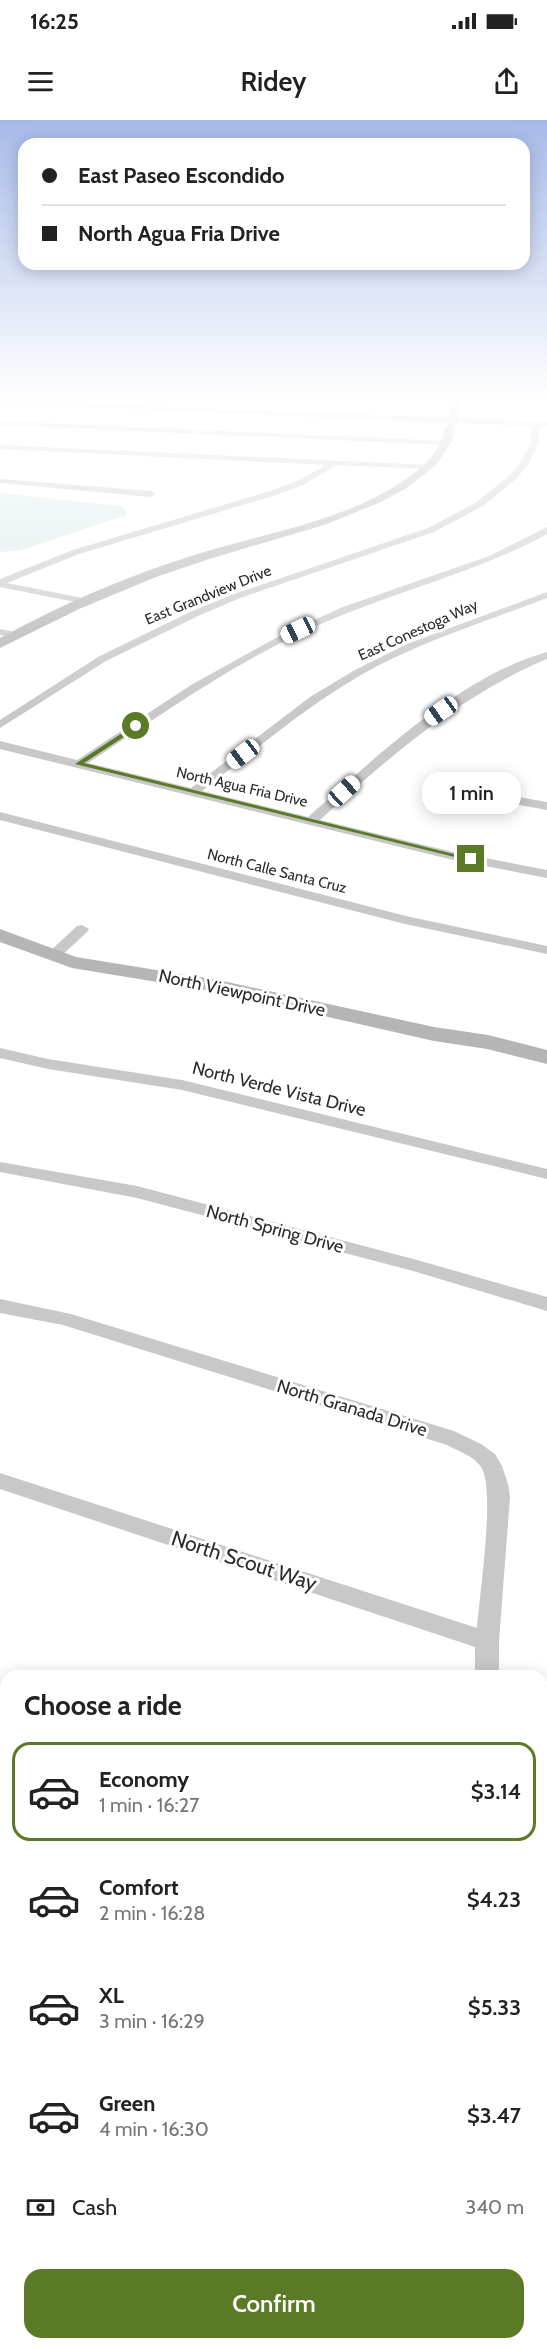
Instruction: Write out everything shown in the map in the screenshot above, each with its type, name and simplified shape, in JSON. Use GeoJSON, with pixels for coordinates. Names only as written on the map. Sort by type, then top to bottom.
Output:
{"type":"FeatureCollection","features":[{"type":"Feature","properties":{"kind":"main road"},"geometry":{"type":"LineString","coordinates":[[0,645],[85,601],[203,556],[300,528],[366,502]]}},
{"type":"Feature","properties":{"kind":"main road","name":"North Viewpoint Drive"},"geometry":{"type":"LineString","coordinates":[[0,935],[53,956],[89,965],[218,986],[434,1034],[488,1042],[547,1057]]}},
{"type":"Feature","properties":{"kind":"main road","name":"North Viewpoint Drive"},"geometry":{"type":"LineString","coordinates":[[488,1042],[518,1040],[547,1042]]}},
{"type":"Feature","properties":{"kind":"street"},"geometry":{"type":"LineString","coordinates":[[0,583],[76,552],[243,502]]}},
{"type":"Feature","properties":{"kind":"street","name":"East Grandview Drive"},"geometry":{"type":"LineString","coordinates":[[0,725],[102,659],[194,614],[237,596],[431,530],[482,502]]}},
{"type":"Feature","properties":{"kind":"street"},"geometry":{"type":"LineString","coordinates":[[79,764],[256,650],[319,620],[496,556],[547,530]]}},
{"type":"Feature","properties":{"kind":"street"},"geometry":{"type":"LineString","coordinates":[[0,583],[85,601]]}},
{"type":"Feature","properties":{"kind":"street","name":"East Conestoga Way"},"geometry":{"type":"LineString","coordinates":[[192,793],[314,699],[359,672],[420,642],[547,594]]}},
{"type":"Feature","properties":{"kind":"street"},"geometry":{"type":"LineString","coordinates":[[0,632],[16,635]]}},
{"type":"Feature","properties":{"kind":"street"},"geometry":{"type":"LineString","coordinates":[[311,821],[414,730],[455,701],[499,675],[547,655]]}},
{"type":"Feature","properties":{"kind":"street","name":"North Agua Fria Drive"},"geometry":{"type":"LineString","coordinates":[[0,745],[449,855],[547,874]]}},
{"type":"Feature","properties":{"kind":"street"},"geometry":{"type":"LineString","coordinates":[[500,798],[547,806]]}},
{"type":"Feature","properties":{"kind":"street","name":"North Calle Santa Cruz"},"geometry":{"type":"LineString","coordinates":[[0,816],[405,921],[547,950]]}},
{"type":"Feature","properties":{"kind":"street"},"geometry":{"type":"LineString","coordinates":[[53,956],[82,929]]}},
{"type":"Feature","properties":{"kind":"street","name":"North Verde Vista Drive"},"geometry":{"type":"LineString","coordinates":[[0,1053],[48,1064],[182,1085],[547,1174]]}},
{"type":"Feature","properties":{"kind":"street","name":"North Spring Drive"},"geometry":{"type":"LineString","coordinates":[[0,1167],[137,1192],[417,1266],[547,1304]]}},
{"type":"Feature","properties":{"kind":"street","name":"North Granada Drive"},"geometry":{"type":"LineString","coordinates":[[0,1306],[64,1319],[443,1436],[486,1456],[498,1474],[499,1497],[487,1641],[487,1670]]}},
{"type":"Feature","properties":{"kind":"street","name":"North Scout Way"},"geometry":{"type":"LineString","coordinates":[[0,1481],[487,1641]]}},
{"type":"Feature","properties":{"kind":"shaded area"},"geometry":{"type":"Polygon","coordinates":[[[0,502],[81,502],[123,507],[127,512],[126,515],[21,550],[0,552],[0,502]]]}},
{"type":"Feature","properties":{"kind":"route"},"geometry":{"type":"LineString","coordinates":[[136,726],[79,764],[471,859]]}}]}
